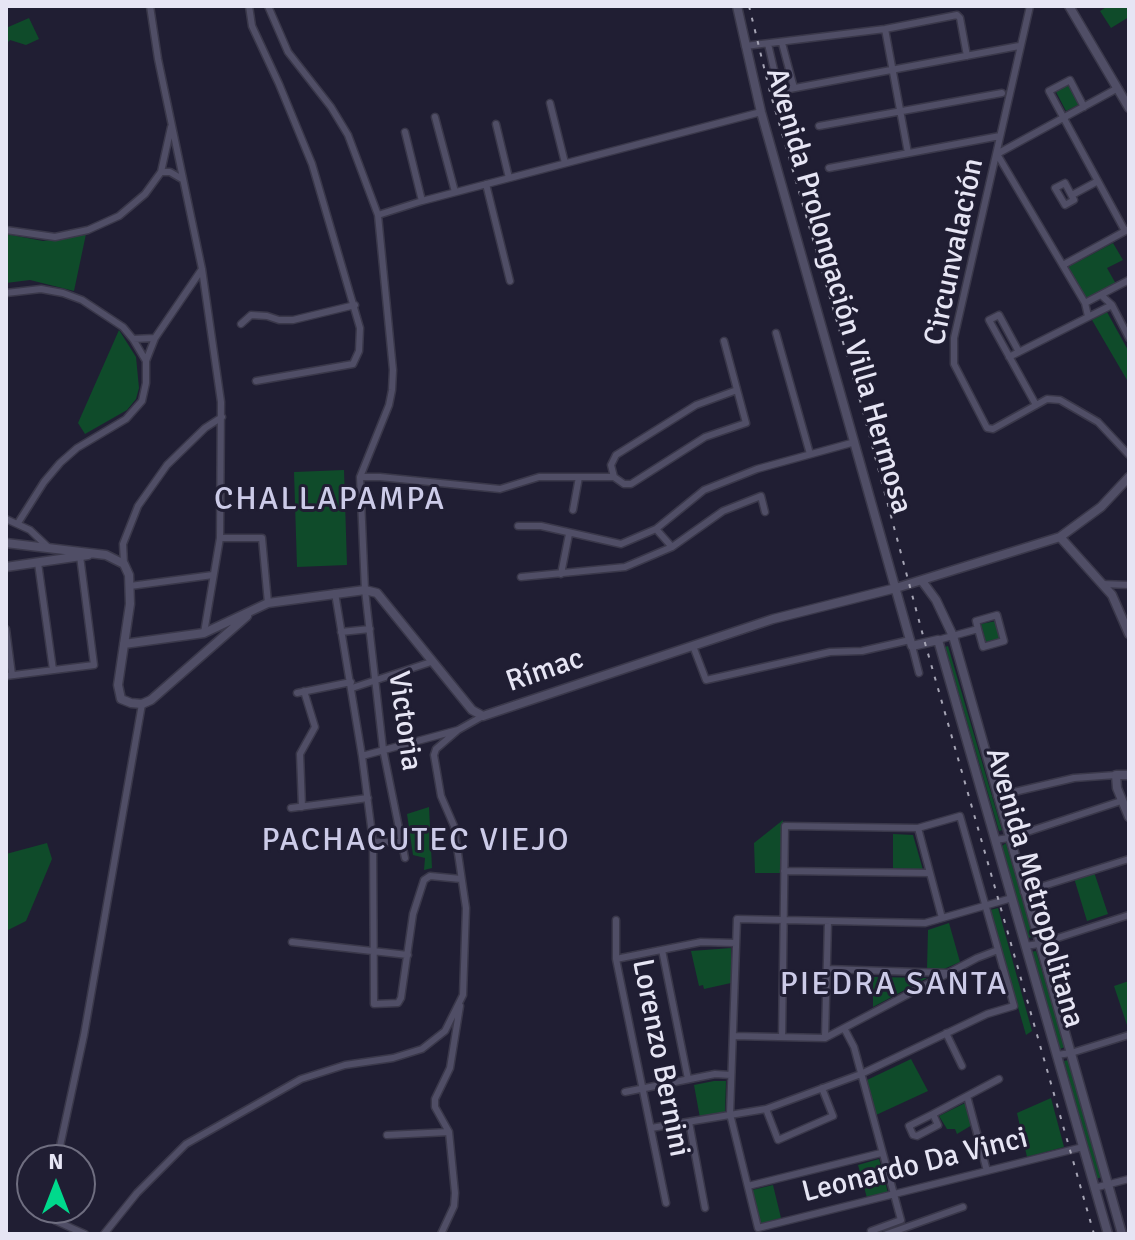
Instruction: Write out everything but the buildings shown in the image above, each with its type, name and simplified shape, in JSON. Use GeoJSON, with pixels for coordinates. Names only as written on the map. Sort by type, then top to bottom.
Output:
{"type":"FeatureCollection","features":[{"type":"Feature","properties":{"kind":"main road","name":"Avenida Prolongación Villa Hermosa"},"geometry":{"type":"LineString","coordinates":[[737,6],[761,112],[896,588]]}},
{"type":"Feature","properties":{"kind":"main road"},"geometry":{"type":"LineString","coordinates":[[1069,6],[1122,90],[1129,108]]}},
{"type":"Feature","properties":{"kind":"main road","name":"Rímac"},"geometry":{"type":"LineString","coordinates":[[365,590],[377,593],[472,710],[483,716],[773,619],[922,581],[1060,537],[1101,507],[1129,477]]}},
{"type":"Feature","properties":{"kind":"main road"},"geometry":{"type":"LineString","coordinates":[[1060,537],[1112,595],[1125,615],[1129,634]]}},
{"type":"Feature","properties":{"kind":"main road"},"geometry":{"type":"LineString","coordinates":[[6,543],[98,553],[124,564],[130,586],[118,695],[131,703],[142,704],[151,700],[257,607]]}},
{"type":"Feature","properties":{"kind":"main road"},"geometry":{"type":"LineString","coordinates":[[6,567],[98,553]]}},
{"type":"Feature","properties":{"kind":"main road","name":"Avenida Metropolitana"},"geometry":{"type":"LineString","coordinates":[[936,577],[936,600]]}},
{"type":"Feature","properties":{"kind":"main road","name":"Avenida Metropolitana"},"geometry":{"type":"LineString","coordinates":[[922,581],[936,600],[953,636],[1108,1186],[1124,1230]]}},
{"type":"Feature","properties":{"kind":"main road"},"geometry":{"type":"LineString","coordinates":[[896,588],[911,643],[938,640]]}},
{"type":"Feature","properties":{"kind":"main road"},"geometry":{"type":"LineString","coordinates":[[124,644],[204,633],[268,603],[365,590]]}},
{"type":"Feature","properties":{"kind":"main road","name":"Avenida Metropolitana"},"geometry":{"type":"LineString","coordinates":[[938,640],[1108,1234]]}},
{"type":"Feature","properties":{"kind":"main road"},"geometry":{"type":"LineString","coordinates":[[1129,775],[1116,775],[1121,801],[1129,817]]}},
{"type":"Feature","properties":{"kind":"street"},"geometry":{"type":"LineString","coordinates":[[150,6],[158,59],[202,269],[222,417],[220,538],[204,633]]}},
{"type":"Feature","properties":{"kind":"street"},"geometry":{"type":"LineString","coordinates":[[249,6],[252,26],[312,164],[360,328],[359,351],[353,364],[256,381]]}},
{"type":"Feature","properties":{"kind":"street"},"geometry":{"type":"LineString","coordinates":[[268,6],[288,52],[331,107],[348,135],[378,215],[393,370],[392,390],[360,477],[500,489],[529,478],[614,477],[624,484],[631,484],[705,437],[746,423],[724,341]]}},
{"type":"Feature","properties":{"kind":"street","name":"Circunvalación"},"geometry":{"type":"LineString","coordinates":[[1030,6],[952,354],[954,364],[987,428],[993,429],[1036,405]]}},
{"type":"Feature","properties":{"kind":"street"},"geometry":{"type":"LineString","coordinates":[[745,46],[885,29],[957,15],[967,56]]}},
{"type":"Feature","properties":{"kind":"street"},"geometry":{"type":"LineString","coordinates":[[885,29],[908,153]]}},
{"type":"Feature","properties":{"kind":"street"},"geometry":{"type":"LineString","coordinates":[[782,43],[794,88]]}},
{"type":"Feature","properties":{"kind":"street"},"geometry":{"type":"LineString","coordinates":[[768,44],[778,91],[1019,46]]}},
{"type":"Feature","properties":{"kind":"street"},"geometry":{"type":"LineString","coordinates":[[1063,265],[1127,230],[1049,91],[1070,80],[1084,107]]}},
{"type":"Feature","properties":{"kind":"street"},"geometry":{"type":"LineString","coordinates":[[1088,316],[1085,303],[997,154],[1122,90]]}},
{"type":"Feature","properties":{"kind":"street"},"geometry":{"type":"LineString","coordinates":[[819,126],[1002,93]]}},
{"type":"Feature","properties":{"kind":"street"},"geometry":{"type":"LineString","coordinates":[[550,103],[565,163]]}},
{"type":"Feature","properties":{"kind":"street"},"geometry":{"type":"LineString","coordinates":[[378,215],[761,112]]}},
{"type":"Feature","properties":{"kind":"street"},"geometry":{"type":"LineString","coordinates":[[435,117],[455,192]]}},
{"type":"Feature","properties":{"kind":"street"},"geometry":{"type":"LineString","coordinates":[[6,230],[55,237],[104,224],[133,206],[161,172],[172,122]]}},
{"type":"Feature","properties":{"kind":"street"},"geometry":{"type":"LineString","coordinates":[[496,124],[509,178]]}},
{"type":"Feature","properties":{"kind":"street"},"geometry":{"type":"LineString","coordinates":[[405,132],[422,201]]}},
{"type":"Feature","properties":{"kind":"street"},"geometry":{"type":"LineString","coordinates":[[829,168],[1000,136]]}},
{"type":"Feature","properties":{"kind":"street"},"geometry":{"type":"LineString","coordinates":[[161,172],[170,172],[182,179]]}},
{"type":"Feature","properties":{"kind":"street"},"geometry":{"type":"LineString","coordinates":[[1072,195],[1098,181]]}},
{"type":"Feature","properties":{"kind":"street"},"geometry":{"type":"LineString","coordinates":[[486,184],[510,281]]}},
{"type":"Feature","properties":{"kind":"street"},"geometry":{"type":"LineString","coordinates":[[18,523],[60,463],[77,448],[126,419],[142,401],[146,361],[155,338],[202,269]]}},
{"type":"Feature","properties":{"kind":"street"},"geometry":{"type":"LineString","coordinates":[[1085,303],[1129,280]]}},
{"type":"Feature","properties":{"kind":"street"},"geometry":{"type":"LineString","coordinates":[[6,293],[41,289],[63,293],[107,315],[133,339],[146,361]]}},
{"type":"Feature","properties":{"kind":"street"},"geometry":{"type":"LineString","coordinates":[[1101,295],[1112,305],[1129,338]]}},
{"type":"Feature","properties":{"kind":"street"},"geometry":{"type":"LineString","coordinates":[[241,324],[251,315],[293,320],[355,305]]}},
{"type":"Feature","properties":{"kind":"street"},"geometry":{"type":"LineString","coordinates":[[1009,357],[1112,305]]}},
{"type":"Feature","properties":{"kind":"street"},"geometry":{"type":"LineString","coordinates":[[1019,352],[999,315],[989,320],[1036,405],[1047,399],[1060,400],[1098,422],[1129,455]]}},
{"type":"Feature","properties":{"kind":"street"},"geometry":{"type":"LineString","coordinates":[[776,333],[810,454]]}},
{"type":"Feature","properties":{"kind":"street"},"geometry":{"type":"LineString","coordinates":[[133,339],[155,338]]}},
{"type":"Feature","properties":{"kind":"street"},"geometry":{"type":"LineString","coordinates":[[614,477],[611,465],[616,455],[696,405],[737,390]]}},
{"type":"Feature","properties":{"kind":"street"},"geometry":{"type":"LineString","coordinates":[[124,564],[123,544],[138,506],[167,465],[205,428],[222,417]]}},
{"type":"Feature","properties":{"kind":"street"},"geometry":{"type":"LineString","coordinates":[[518,526],[541,526],[621,544],[656,529],[704,490],[757,469],[855,442]]}},
{"type":"Feature","properties":{"kind":"street","name":"Victoria"},"geometry":{"type":"LineString","coordinates":[[360,477],[365,590],[383,749],[405,858]]}},
{"type":"Feature","properties":{"kind":"street"},"geometry":{"type":"LineString","coordinates":[[573,510],[579,477]]}},
{"type":"Feature","properties":{"kind":"street"},"geometry":{"type":"LineString","coordinates":[[521,577],[625,567],[672,547],[723,511],[761,496],[765,512]]}},
{"type":"Feature","properties":{"kind":"street"},"geometry":{"type":"LineString","coordinates":[[6,519],[18,523],[49,548]]}},
{"type":"Feature","properties":{"kind":"street"},"geometry":{"type":"LineString","coordinates":[[656,529],[672,547]]}},
{"type":"Feature","properties":{"kind":"street"},"geometry":{"type":"LineString","coordinates":[[561,574],[569,534]]}},
{"type":"Feature","properties":{"kind":"street"},"geometry":{"type":"LineString","coordinates":[[220,538],[262,538],[268,603]]}},
{"type":"Feature","properties":{"kind":"street"},"geometry":{"type":"LineString","coordinates":[[6,629],[9,676],[94,665],[80,556]]}},
{"type":"Feature","properties":{"kind":"street"},"geometry":{"type":"LineString","coordinates":[[38,563],[53,670]]}},
{"type":"Feature","properties":{"kind":"street"},"geometry":{"type":"LineString","coordinates":[[130,586],[213,575]]}},
{"type":"Feature","properties":{"kind":"street"},"geometry":{"type":"LineString","coordinates":[[1102,584],[1129,585]]}},
{"type":"Feature","properties":{"kind":"street"},"geometry":{"type":"LineString","coordinates":[[335,593],[373,842],[374,1004],[398,1003],[401,998],[413,914],[424,880],[430,876],[461,879]]}},
{"type":"Feature","properties":{"kind":"street"},"geometry":{"type":"LineString","coordinates":[[997,615],[1004,641],[983,647],[978,629],[976,621],[997,615]]}},
{"type":"Feature","properties":{"kind":"street"},"geometry":{"type":"LineString","coordinates":[[341,632],[370,629]]}},
{"type":"Feature","properties":{"kind":"street"},"geometry":{"type":"LineString","coordinates":[[938,640],[978,629]]}},
{"type":"Feature","properties":{"kind":"street"},"geometry":{"type":"LineString","coordinates":[[693,646],[706,680],[830,652],[862,651],[911,643],[919,673]]}},
{"type":"Feature","properties":{"kind":"street"},"geometry":{"type":"LineString","coordinates":[[302,807],[300,754],[315,727],[300,692],[375,681],[431,662]]}},
{"type":"Feature","properties":{"kind":"street"},"geometry":{"type":"LineString","coordinates":[[60,1144],[84,1035],[142,704]]}},
{"type":"Feature","properties":{"kind":"street"},"geometry":{"type":"LineString","coordinates":[[441,1234],[454,1206],[449,1132],[435,1107],[435,1099],[450,1068],[461,998],[466,908],[454,826],[441,796],[434,755],[436,749],[458,730],[483,716]]}},
{"type":"Feature","properties":{"kind":"street"},"geometry":{"type":"LineString","coordinates":[[362,756],[458,730]]}},
{"type":"Feature","properties":{"kind":"street"},"geometry":{"type":"LineString","coordinates":[[997,796],[1074,778],[1116,775]]}},
{"type":"Feature","properties":{"kind":"street"},"geometry":{"type":"LineString","coordinates":[[291,808],[368,798]]}},
{"type":"Feature","properties":{"kind":"street"},"geometry":{"type":"LineString","coordinates":[[995,840],[1121,801]]}},
{"type":"Feature","properties":{"kind":"street"},"geometry":{"type":"LineString","coordinates":[[651,1128],[766,1109],[861,1074],[987,1014],[1014,1006],[960,816],[918,828],[785,826],[782,1037]]}},
{"type":"Feature","properties":{"kind":"street"},"geometry":{"type":"LineString","coordinates":[[918,828],[942,918]]}},
{"type":"Feature","properties":{"kind":"street"},"geometry":{"type":"LineString","coordinates":[[373,842],[402,842]]}},
{"type":"Feature","properties":{"kind":"street"},"geometry":{"type":"LineString","coordinates":[[1024,892],[1129,859]]}},
{"type":"Feature","properties":{"kind":"street"},"geometry":{"type":"LineString","coordinates":[[784,871],[930,873]]}},
{"type":"Feature","properties":{"kind":"street"},"geometry":{"type":"LineString","coordinates":[[881,1153],[748,1186],[730,1115],[737,919],[925,923],[1012,898]]}},
{"type":"Feature","properties":{"kind":"street"},"geometry":{"type":"LineString","coordinates":[[1025,946],[1129,915]]}},
{"type":"Feature","properties":{"kind":"street","name":"Lorenzo Bernini"},"geometry":{"type":"LineString","coordinates":[[616,920],[616,959],[666,1203]]}},
{"type":"Feature","properties":{"kind":"street"},"geometry":{"type":"LineString","coordinates":[[825,1038],[828,921]]}},
{"type":"Feature","properties":{"kind":"street"},"geometry":{"type":"LineString","coordinates":[[292,942],[408,955]]}},
{"type":"Feature","properties":{"kind":"street"},"geometry":{"type":"LineString","coordinates":[[616,959],[701,942],[736,943]]}},
{"type":"Feature","properties":{"kind":"street"},"geometry":{"type":"LineString","coordinates":[[662,950],[688,1079]]}},
{"type":"Feature","properties":{"kind":"street"},"geometry":{"type":"LineString","coordinates":[[733,1036],[825,1038],[998,950]]}},
{"type":"Feature","properties":{"kind":"street"},"geometry":{"type":"LineString","coordinates":[[827,969],[949,973]]}},
{"type":"Feature","properties":{"kind":"street"},"geometry":{"type":"LineString","coordinates":[[104,1234],[137,1193],[186,1144],[301,1079],[345,1065],[393,1058],[422,1049],[445,1031],[461,998]]}},
{"type":"Feature","properties":{"kind":"street"},"geometry":{"type":"LineString","coordinates":[[844,1028],[854,1047],[901,1220],[871,1231],[872,1234]]}},
{"type":"Feature","properties":{"kind":"street"},"geometry":{"type":"LineString","coordinates":[[946,1033],[962,1066]]}},
{"type":"Feature","properties":{"kind":"street"},"geometry":{"type":"LineString","coordinates":[[1057,1055],[1129,1035]]}},
{"type":"Feature","properties":{"kind":"street"},"geometry":{"type":"LineString","coordinates":[[625,1092],[715,1074],[731,1075]]}},
{"type":"Feature","properties":{"kind":"street"},"geometry":{"type":"LineString","coordinates":[[933,1114],[938,1125],[917,1136],[913,1135],[909,1126],[999,1079]]}},
{"type":"Feature","properties":{"kind":"street"},"geometry":{"type":"LineString","coordinates":[[766,1109],[778,1140],[833,1116],[822,1088]]}},
{"type":"Feature","properties":{"kind":"street"},"geometry":{"type":"LineString","coordinates":[[967,1096],[987,1171]]}},
{"type":"Feature","properties":{"kind":"street"},"geometry":{"type":"LineString","coordinates":[[689,1122],[705,1208]]}},
{"type":"Feature","properties":{"kind":"street"},"geometry":{"type":"LineString","coordinates":[[387,1135],[449,1132]]}},
{"type":"Feature","properties":{"kind":"street","name":"Leonardo Da Vinci"},"geometry":{"type":"LineString","coordinates":[[748,1186],[758,1228],[1083,1147]]}},
{"type":"Feature","properties":{"kind":"street"},"geometry":{"type":"LineString","coordinates":[[1094,1188],[1129,1179]]}},
{"type":"Feature","properties":{"kind":"street"},"geometry":{"type":"LineString","coordinates":[[887,1234],[963,1207]]}},
{"type":"Feature","properties":{"kind":"street"},"geometry":{"type":"LineString","coordinates":[[63,1224],[85,1234]]}},
{"type":"Feature","properties":{"kind":"green space"},"geometry":{"type":"Polygon","coordinates":[[[1108,6],[1129,6],[1129,17],[1111,28],[1100,11],[1108,6]]]}},
{"type":"Feature","properties":{"kind":"green space"},"geometry":{"type":"Polygon","coordinates":[[[29,18],[39,39],[26,45],[10,40],[6,44],[6,28],[29,18]]]}},
{"type":"Feature","properties":{"kind":"green space"},"geometry":{"type":"Polygon","coordinates":[[[1069,83],[1080,104],[1066,111],[1055,90],[1069,83]]]}},
{"type":"Feature","properties":{"kind":"green space"},"geometry":{"type":"Polygon","coordinates":[[[6,234],[43,241],[86,234],[74,291],[30,280],[6,283],[6,234]]]}},
{"type":"Feature","properties":{"kind":"green space"},"geometry":{"type":"Polygon","coordinates":[[[1113,243],[1123,260],[1107,268],[1116,284],[1087,300],[1068,267],[1113,243]]]}},
{"type":"Feature","properties":{"kind":"green space"},"geometry":{"type":"Polygon","coordinates":[[[1107,312],[1129,352],[1127,380],[1092,320],[1107,312]]]}},
{"type":"Feature","properties":{"kind":"green space"},"geometry":{"type":"Polygon","coordinates":[[[119,330],[136,357],[139,388],[136,399],[127,410],[85,434],[78,423],[119,330]]]}},
{"type":"Feature","properties":{"kind":"green space"},"geometry":{"type":"Polygon","coordinates":[[[344,470],[347,565],[297,567],[294,472],[344,470]]]}},
{"type":"Feature","properties":{"kind":"green space"},"geometry":{"type":"Polygon","coordinates":[[[996,621],[1000,639],[986,643],[981,624],[996,621]]]}},
{"type":"Feature","properties":{"kind":"green space"},"geometry":{"type":"Polygon","coordinates":[[[948,646],[1002,830],[999,831],[945,647],[948,646]]]}},
{"type":"Feature","properties":{"kind":"green space"},"geometry":{"type":"Polygon","coordinates":[[[429,807],[432,868],[424,870],[425,858],[413,855],[407,814],[429,807]]]}},
{"type":"Feature","properties":{"kind":"green space"},"geometry":{"type":"Polygon","coordinates":[[[783,820],[780,873],[755,873],[754,843],[783,820]]]}},
{"type":"Feature","properties":{"kind":"green space"},"geometry":{"type":"Polygon","coordinates":[[[893,834],[913,835],[923,870],[893,869],[893,834]]]}},
{"type":"Feature","properties":{"kind":"green space"},"geometry":{"type":"Polygon","coordinates":[[[47,843],[52,859],[26,921],[6,931],[6,854],[47,843]]]}},
{"type":"Feature","properties":{"kind":"green space"},"geometry":{"type":"Polygon","coordinates":[[[1006,843],[1033,937],[1028,938],[1002,846],[1006,843]]]}},
{"type":"Feature","properties":{"kind":"green space"},"geometry":{"type":"Polygon","coordinates":[[[1094,872],[1108,914],[1087,921],[1074,878],[1094,872]]]}},
{"type":"Feature","properties":{"kind":"green space"},"geometry":{"type":"Polygon","coordinates":[[[998,908],[1032,1031],[1026,1035],[990,910],[998,908]]]}},
{"type":"Feature","properties":{"kind":"green space"},"geometry":{"type":"Polygon","coordinates":[[[949,923],[960,962],[944,969],[927,969],[928,930],[949,923]]]}},
{"type":"Feature","properties":{"kind":"green space"},"geometry":{"type":"Polygon","coordinates":[[[731,948],[731,983],[704,989],[703,985],[699,986],[691,951],[731,948]]]}},
{"type":"Feature","properties":{"kind":"green space"},"geometry":{"type":"Polygon","coordinates":[[[1036,951],[1065,1047],[1060,1049],[1031,952],[1036,951]]]}},
{"type":"Feature","properties":{"kind":"green space"},"geometry":{"type":"Polygon","coordinates":[[[873,977],[877,977],[927,978],[873,1007],[873,977]]]}},
{"type":"Feature","properties":{"kind":"green space"},"geometry":{"type":"Polygon","coordinates":[[[1129,981],[1129,1028],[1128,1028],[1114,986],[1129,981]]]}},
{"type":"Feature","properties":{"kind":"green space"},"geometry":{"type":"Polygon","coordinates":[[[911,1059],[928,1091],[876,1115],[867,1080],[911,1059]]]}},
{"type":"Feature","properties":{"kind":"green space"},"geometry":{"type":"Polygon","coordinates":[[[1068,1060],[1102,1177],[1096,1179],[1064,1061],[1068,1060]]]}},
{"type":"Feature","properties":{"kind":"green space"},"geometry":{"type":"Polygon","coordinates":[[[726,1081],[725,1113],[700,1118],[694,1085],[726,1081]]]}},
{"type":"Feature","properties":{"kind":"green space"},"geometry":{"type":"Polygon","coordinates":[[[1051,1098],[1064,1147],[1027,1157],[1017,1113],[1051,1098]]]}},
{"type":"Feature","properties":{"kind":"green space"},"geometry":{"type":"Polygon","coordinates":[[[965,1103],[972,1125],[957,1134],[955,1129],[947,1129],[939,1116],[965,1103]]]}},
{"type":"Feature","properties":{"kind":"green space"},"geometry":{"type":"Polygon","coordinates":[[[879,1159],[888,1193],[867,1198],[858,1165],[879,1159]]]}},
{"type":"Feature","properties":{"kind":"green space"},"geometry":{"type":"Polygon","coordinates":[[[773,1185],[781,1218],[760,1224],[752,1190],[773,1185]]]}},
{"type":"Feature","properties":{"kind":"railway"},"geometry":{"type":"LineString","coordinates":[[749,6],[770,92],[1094,1234]]}},
{"type":"Feature","properties":{"kind":"district","name":"CHALLAPAMPA"},"geometry":{"type":"Point","coordinates":[330,501]}},
{"type":"Feature","properties":{"kind":"district","name":"PACHACUTEC VIEJO"},"geometry":{"type":"Point","coordinates":[416,842]}},
{"type":"Feature","properties":{"kind":"district","name":"PIEDRA SANTA"},"geometry":{"type":"Point","coordinates":[894,986]}}]}
